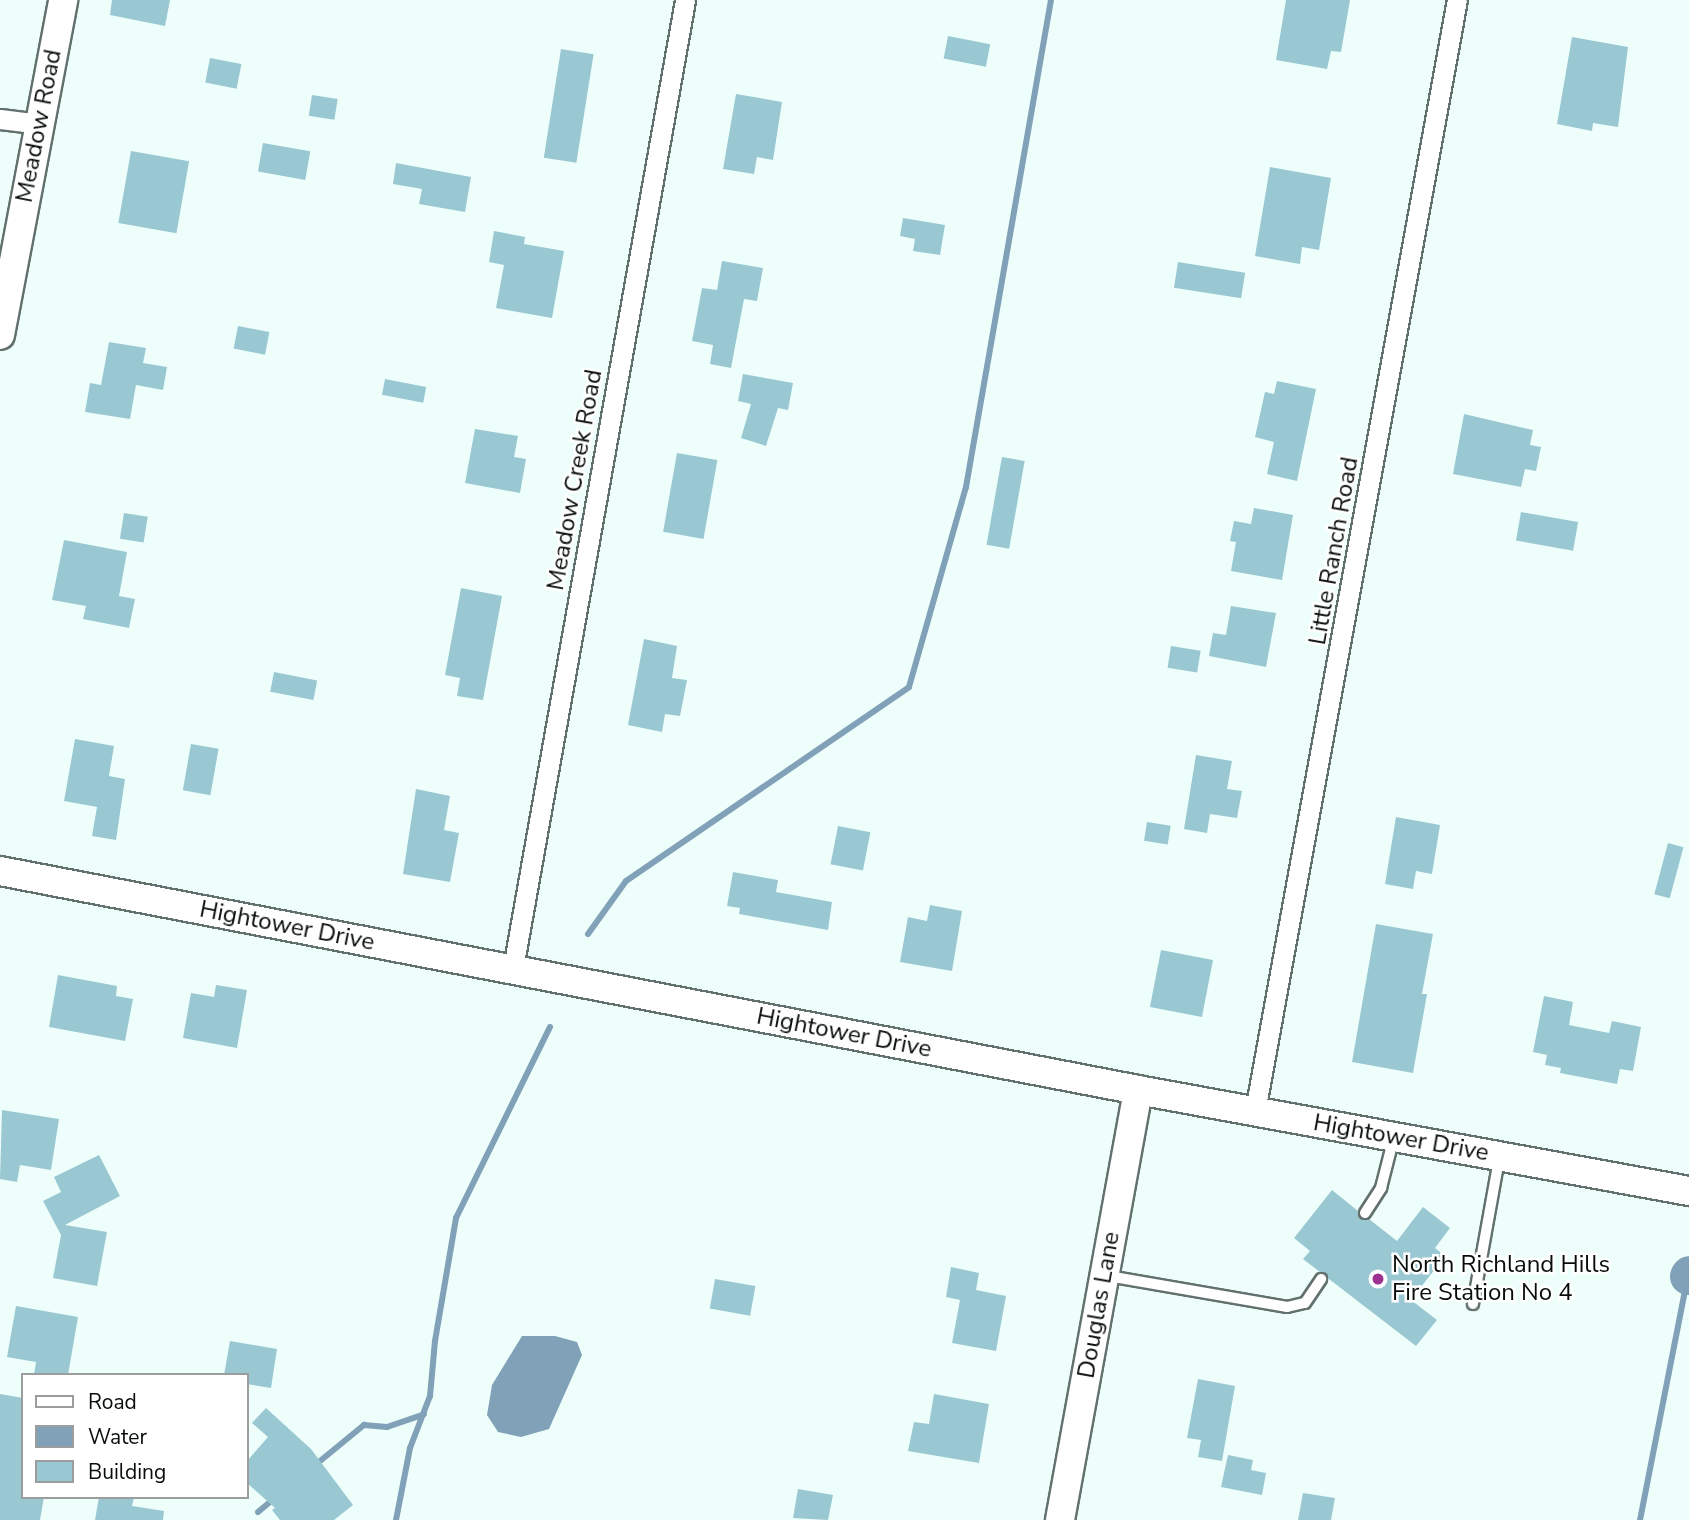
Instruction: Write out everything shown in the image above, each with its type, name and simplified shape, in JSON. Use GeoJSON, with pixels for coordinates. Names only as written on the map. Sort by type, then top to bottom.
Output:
{"type":"FeatureCollection","features":[{"type":"Feature","properties":{"kind":"street","name":"Meadow Road"},"geometry":{"type":"LineString","coordinates":[[0,335],[63,0]]}},
{"type":"Feature","properties":{"kind":"street","name":"Meadow Creek Road"},"geometry":{"type":"LineString","coordinates":[[513,968],[685,0]]}},
{"type":"Feature","properties":{"kind":"street","name":"Little Ranch Road"},"geometry":{"type":"LineString","coordinates":[[1255,1111],[1457,0]]}},
{"type":"Feature","properties":{"kind":"street"},"geometry":{"type":"LineString","coordinates":[[0,119],[40,124]]}},
{"type":"Feature","properties":{"kind":"street","name":"Hightower Drive"},"geometry":{"type":"LineString","coordinates":[[0,871],[1138,1090],[1679,1189]]}},
{"type":"Feature","properties":{"kind":"street","name":"Douglas Lane"},"geometry":{"type":"LineString","coordinates":[[1060,1520],[1138,1090]]}},
{"type":"Feature","properties":{"kind":"lane"},"geometry":{"type":"LineString","coordinates":[[1365,1213],[1381,1188],[1394,1137]]}},
{"type":"Feature","properties":{"kind":"lane"},"geometry":{"type":"LineString","coordinates":[[1473,1304],[1500,1156]]}},
{"type":"Feature","properties":{"kind":"lane"},"geometry":{"type":"LineString","coordinates":[[1104,1275],[1287,1307],[1305,1303],[1321,1279]]}},
{"type":"Feature","properties":{"kind":"water"},"geometry":{"type":"Polygon","coordinates":[[[522,1336],[555,1336],[577,1342],[582,1355],[549,1429],[521,1437],[498,1432],[487,1415],[492,1385],[522,1336]]]}},
{"type":"Feature","properties":{"kind":"building"},"geometry":{"type":"Polygon","coordinates":[[[112,0],[170,0],[165,26],[110,15],[112,0]]]}},
{"type":"Feature","properties":{"kind":"building"},"geometry":{"type":"Polygon","coordinates":[[[1286,0],[1350,0],[1341,52],[1331,51],[1327,69],[1276,60],[1286,0]]]}},
{"type":"Feature","properties":{"kind":"building"},"geometry":{"type":"Polygon","coordinates":[[[948,36],[990,44],[986,67],[944,59],[948,36]]]}},
{"type":"Feature","properties":{"kind":"building"},"geometry":{"type":"Polygon","coordinates":[[[1572,37],[1628,47],[1618,127],[1593,123],[1592,131],[1557,124],[1572,37]]]}},
{"type":"Feature","properties":{"kind":"building"},"geometry":{"type":"Polygon","coordinates":[[[561,49],[594,54],[576,163],[544,158],[561,49]]]}},
{"type":"Feature","properties":{"kind":"building"},"geometry":{"type":"Polygon","coordinates":[[[210,58],[241,64],[237,89],[205,83],[210,58]]]}},
{"type":"Feature","properties":{"kind":"building"},"geometry":{"type":"Polygon","coordinates":[[[736,94],[782,102],[773,160],[757,157],[754,174],[723,169],[736,94]]]}},
{"type":"Feature","properties":{"kind":"building"},"geometry":{"type":"Polygon","coordinates":[[[312,95],[338,99],[334,120],[309,116],[312,95]]]}},
{"type":"Feature","properties":{"kind":"building"},"geometry":{"type":"Polygon","coordinates":[[[263,143],[310,151],[305,180],[258,172],[263,143]]]}},
{"type":"Feature","properties":{"kind":"building"},"geometry":{"type":"Polygon","coordinates":[[[131,151],[189,161],[176,233],[118,223],[131,151]]]}},
{"type":"Feature","properties":{"kind":"building"},"geometry":{"type":"Polygon","coordinates":[[[396,163],[471,177],[465,212],[419,204],[422,189],[393,184],[396,163]]]}},
{"type":"Feature","properties":{"kind":"building"},"geometry":{"type":"Polygon","coordinates":[[[1270,167],[1331,178],[1319,250],[1302,247],[1300,264],[1255,256],[1270,167]]]}},
{"type":"Feature","properties":{"kind":"building"},"geometry":{"type":"Polygon","coordinates":[[[903,218],[945,225],[940,255],[913,251],[915,239],[900,236],[903,218]]]}},
{"type":"Feature","properties":{"kind":"building"},"geometry":{"type":"Polygon","coordinates":[[[494,231],[525,237],[524,244],[564,251],[552,318],[496,308],[504,265],[489,262],[494,231]]]}},
{"type":"Feature","properties":{"kind":"building"},"geometry":{"type":"Polygon","coordinates":[[[722,261],[763,268],[757,301],[744,299],[731,368],[710,364],[713,345],[692,341],[702,288],[717,290],[722,261]]]}},
{"type":"Feature","properties":{"kind":"building"},"geometry":{"type":"Polygon","coordinates":[[[1178,262],[1245,273],[1241,298],[1174,288],[1178,262]]]}},
{"type":"Feature","properties":{"kind":"building"},"geometry":{"type":"Polygon","coordinates":[[[238,326],[269,332],[265,355],[234,349],[238,326]]]}},
{"type":"Feature","properties":{"kind":"building"},"geometry":{"type":"Polygon","coordinates":[[[109,342],[146,348],[143,363],[167,367],[163,390],[136,385],[130,419],[85,412],[90,383],[101,385],[109,342]]]}},
{"type":"Feature","properties":{"kind":"building"},"geometry":{"type":"Polygon","coordinates":[[[743,374],[793,383],[788,410],[778,408],[766,446],[741,438],[751,404],[738,401],[743,374]]]}},
{"type":"Feature","properties":{"kind":"building"},"geometry":{"type":"Polygon","coordinates":[[[385,379],[426,387],[423,403],[382,395],[385,379]]]}},
{"type":"Feature","properties":{"kind":"building"},"geometry":{"type":"Polygon","coordinates":[[[1277,381],[1316,389],[1297,481],[1267,474],[1274,442],[1255,437],[1265,392],[1274,394],[1277,381]]]}},
{"type":"Feature","properties":{"kind":"building"},"geometry":{"type":"Polygon","coordinates":[[[1464,414],[1533,430],[1530,445],[1541,447],[1536,471],[1525,469],[1521,487],[1453,474],[1464,414]]]}},
{"type":"Feature","properties":{"kind":"building"},"geometry":{"type":"Polygon","coordinates":[[[475,429],[518,436],[514,457],[526,459],[520,493],[465,483],[475,429]]]}},
{"type":"Feature","properties":{"kind":"building"},"geometry":{"type":"Polygon","coordinates":[[[677,453],[717,460],[703,539],[663,532],[677,453]]]}},
{"type":"Feature","properties":{"kind":"building"},"geometry":{"type":"Polygon","coordinates":[[[1002,457],[1025,461],[1009,549],[987,545],[1002,457]]]}},
{"type":"Feature","properties":{"kind":"building"},"geometry":{"type":"Polygon","coordinates":[[[1254,508],[1293,515],[1282,580],[1231,571],[1236,542],[1230,541],[1234,521],[1251,524],[1254,508]]]}},
{"type":"Feature","properties":{"kind":"building"},"geometry":{"type":"Polygon","coordinates":[[[1521,512],[1578,522],[1573,551],[1516,541],[1521,512]]]}},
{"type":"Feature","properties":{"kind":"building"},"geometry":{"type":"Polygon","coordinates":[[[124,513],[148,517],[144,542],[120,539],[124,513]]]}},
{"type":"Feature","properties":{"kind":"building"},"geometry":{"type":"Polygon","coordinates":[[[64,540],[127,552],[119,596],[135,599],[129,628],[83,619],[86,606],[52,600],[64,540]]]}},
{"type":"Feature","properties":{"kind":"building"},"geometry":{"type":"Polygon","coordinates":[[[461,588],[502,596],[483,700],[457,696],[460,678],[445,675],[461,588]]]}},
{"type":"Feature","properties":{"kind":"building"},"geometry":{"type":"Polygon","coordinates":[[[1231,606],[1276,613],[1266,667],[1209,656],[1213,633],[1226,635],[1231,606]]]}},
{"type":"Feature","properties":{"kind":"building"},"geometry":{"type":"Polygon","coordinates":[[[644,639],[677,646],[672,678],[687,680],[680,716],[665,714],[662,732],[628,725],[644,639]]]}},
{"type":"Feature","properties":{"kind":"building"},"geometry":{"type":"Polygon","coordinates":[[[1171,646],[1201,651],[1197,672],[1168,668],[1171,646]]]}},
{"type":"Feature","properties":{"kind":"building"},"geometry":{"type":"Polygon","coordinates":[[[274,672],[317,680],[313,700],[270,692],[274,672]]]}},
{"type":"Feature","properties":{"kind":"building"},"geometry":{"type":"Polygon","coordinates":[[[75,739],[114,746],[109,776],[125,779],[116,840],[92,836],[97,807],[64,801],[75,739]]]}},
{"type":"Feature","properties":{"kind":"building"},"geometry":{"type":"Polygon","coordinates":[[[191,744],[219,749],[210,795],[183,790],[191,744]]]}},
{"type":"Feature","properties":{"kind":"building"},"geometry":{"type":"Polygon","coordinates":[[[1196,755],[1232,761],[1227,789],[1242,791],[1237,818],[1210,814],[1207,833],[1184,829],[1196,755]]]}},
{"type":"Feature","properties":{"kind":"building"},"geometry":{"type":"Polygon","coordinates":[[[416,789],[450,796],[444,830],[459,833],[450,882],[403,874],[416,789]]]}},
{"type":"Feature","properties":{"kind":"building"},"geometry":{"type":"Polygon","coordinates":[[[1396,817],[1440,825],[1432,874],[1416,871],[1413,889],[1385,884],[1396,817]]]}},
{"type":"Feature","properties":{"kind":"building"},"geometry":{"type":"Polygon","coordinates":[[[1147,822],[1171,826],[1168,845],[1144,841],[1147,822]]]}},
{"type":"Feature","properties":{"kind":"building"},"geometry":{"type":"Polygon","coordinates":[[[838,826],[870,832],[863,871],[831,864],[838,826]]]}},
{"type":"Feature","properties":{"kind":"building"},"geometry":{"type":"Polygon","coordinates":[[[1668,843],[1683,847],[1670,898],[1654,894],[1668,843]]]}},
{"type":"Feature","properties":{"kind":"building"},"geometry":{"type":"Polygon","coordinates":[[[733,872],[778,880],[776,892],[832,902],[828,930],[739,914],[740,908],[727,906],[733,872]]]}},
{"type":"Feature","properties":{"kind":"building"},"geometry":{"type":"Polygon","coordinates":[[[930,905],[962,911],[952,971],[900,962],[908,917],[927,921],[930,905]]]}},
{"type":"Feature","properties":{"kind":"building"},"geometry":{"type":"Polygon","coordinates":[[[1376,924],[1433,934],[1422,994],[1427,994],[1413,1073],[1352,1062],[1376,924]]]}},
{"type":"Feature","properties":{"kind":"building"},"geometry":{"type":"Polygon","coordinates":[[[1161,950],[1213,960],[1202,1017],[1150,1007],[1161,950]]]}},
{"type":"Feature","properties":{"kind":"building"},"geometry":{"type":"Polygon","coordinates":[[[58,975],[117,986],[116,996],[133,999],[125,1041],[49,1027],[58,975]]]}},
{"type":"Feature","properties":{"kind":"building"},"geometry":{"type":"Polygon","coordinates":[[[216,985],[247,990],[237,1048],[183,1038],[191,993],[214,997],[216,985]]]}},
{"type":"Feature","properties":{"kind":"building"},"geometry":{"type":"Polygon","coordinates":[[[1544,996],[1573,1002],[1569,1025],[1609,1033],[1612,1021],[1641,1027],[1633,1071],[1620,1069],[1617,1084],[1560,1073],[1561,1068],[1545,1065],[1547,1055],[1533,1052],[1544,996]]]}},
{"type":"Feature","properties":{"kind":"building"},"geometry":{"type":"Polygon","coordinates":[[[2,1110],[59,1119],[51,1170],[20,1165],[17,1182],[0,1179],[2,1110]]]}},
{"type":"Feature","properties":{"kind":"building"},"geometry":{"type":"Polygon","coordinates":[[[99,1155],[120,1196],[65,1225],[107,1232],[97,1286],[53,1278],[61,1235],[43,1201],[61,1192],[54,1177],[99,1155]]]}},
{"type":"Feature","properties":{"kind":"building","name":"North Richland Hills Fire Station No 4"},"geometry":{"type":"Polygon","coordinates":[[[1332,1190],[1358,1211],[1360,1219],[1369,1219],[1397,1241],[1423,1207],[1450,1228],[1435,1248],[1445,1256],[1411,1300],[1437,1320],[1416,1346],[1303,1259],[1310,1251],[1294,1238],[1332,1190]]]}},
{"type":"Feature","properties":{"kind":"building"},"geometry":{"type":"Polygon","coordinates":[[[951,1267],[979,1273],[976,1290],[1006,1296],[996,1351],[952,1343],[960,1300],[946,1297],[951,1267]]]}},
{"type":"Feature","properties":{"kind":"building"},"geometry":{"type":"Polygon","coordinates":[[[715,1279],[755,1286],[750,1316],[710,1309],[715,1279]]]}},
{"type":"Feature","properties":{"kind":"building"},"geometry":{"type":"Polygon","coordinates":[[[16,1306],[78,1317],[68,1373],[34,1373],[36,1362],[7,1357],[16,1306]]]}},
{"type":"Feature","properties":{"kind":"building"},"geometry":{"type":"Polygon","coordinates":[[[230,1341],[277,1349],[271,1388],[248,1384],[248,1373],[224,1373],[230,1341]]]}},
{"type":"Feature","properties":{"kind":"building"},"geometry":{"type":"Polygon","coordinates":[[[1198,1379],[1235,1386],[1222,1461],[1198,1457],[1201,1440],[1187,1438],[1198,1379]]]}},
{"type":"Feature","properties":{"kind":"building"},"geometry":{"type":"Polygon","coordinates":[[[0,1394],[21,1398],[21,1499],[44,1499],[40,1520],[0,1520],[0,1394]]]}},
{"type":"Feature","properties":{"kind":"building"},"geometry":{"type":"Polygon","coordinates":[[[934,1394],[989,1404],[979,1463],[908,1451],[914,1422],[929,1424],[934,1394]]]}},
{"type":"Feature","properties":{"kind":"building"},"geometry":{"type":"Polygon","coordinates":[[[266,1408],[311,1449],[353,1505],[334,1520],[280,1520],[272,1510],[275,1508],[248,1484],[248,1460],[268,1437],[252,1423],[266,1408]]]}},
{"type":"Feature","properties":{"kind":"building"},"geometry":{"type":"Polygon","coordinates":[[[1228,1455],[1253,1460],[1251,1470],[1266,1473],[1262,1495],[1221,1487],[1228,1455]]]}},
{"type":"Feature","properties":{"kind":"building"},"geometry":{"type":"Polygon","coordinates":[[[798,1489],[833,1495],[828,1520],[793,1518],[798,1489]]]}},
{"type":"Feature","properties":{"kind":"building"},"geometry":{"type":"Polygon","coordinates":[[[1303,1493],[1335,1498],[1331,1520],[1298,1520],[1303,1493]]]}},
{"type":"Feature","properties":{"kind":"building"},"geometry":{"type":"Polygon","coordinates":[[[99,1499],[134,1499],[132,1506],[164,1511],[163,1520],[95,1520],[99,1499]]]}},
{"type":"Feature","properties":{"kind":"waterway"},"geometry":{"type":"LineString","coordinates":[[588,934],[626,881],[909,687],[966,487],[1051,0]]}},
{"type":"Feature","properties":{"kind":"waterway"},"geometry":{"type":"LineString","coordinates":[[396,1520],[410,1448],[430,1396],[435,1341],[456,1218],[550,1027]]}},
{"type":"Feature","properties":{"kind":"waterway"},"geometry":{"type":"LineString","coordinates":[[1640,1520],[1688,1276]]}},
{"type":"Feature","properties":{"kind":"waterway"},"geometry":{"type":"LineString","coordinates":[[314,1466],[364,1425],[387,1427],[424,1414]]}},
{"type":"Feature","properties":{"kind":"waterway"},"geometry":{"type":"LineString","coordinates":[[258,1512],[276,1497]]}},
{"type":"Feature","properties":{"kind":"place","name":"North Richland Hills Fire Station No 4"},"geometry":{"type":"Point","coordinates":[1378,1279]}}]}
